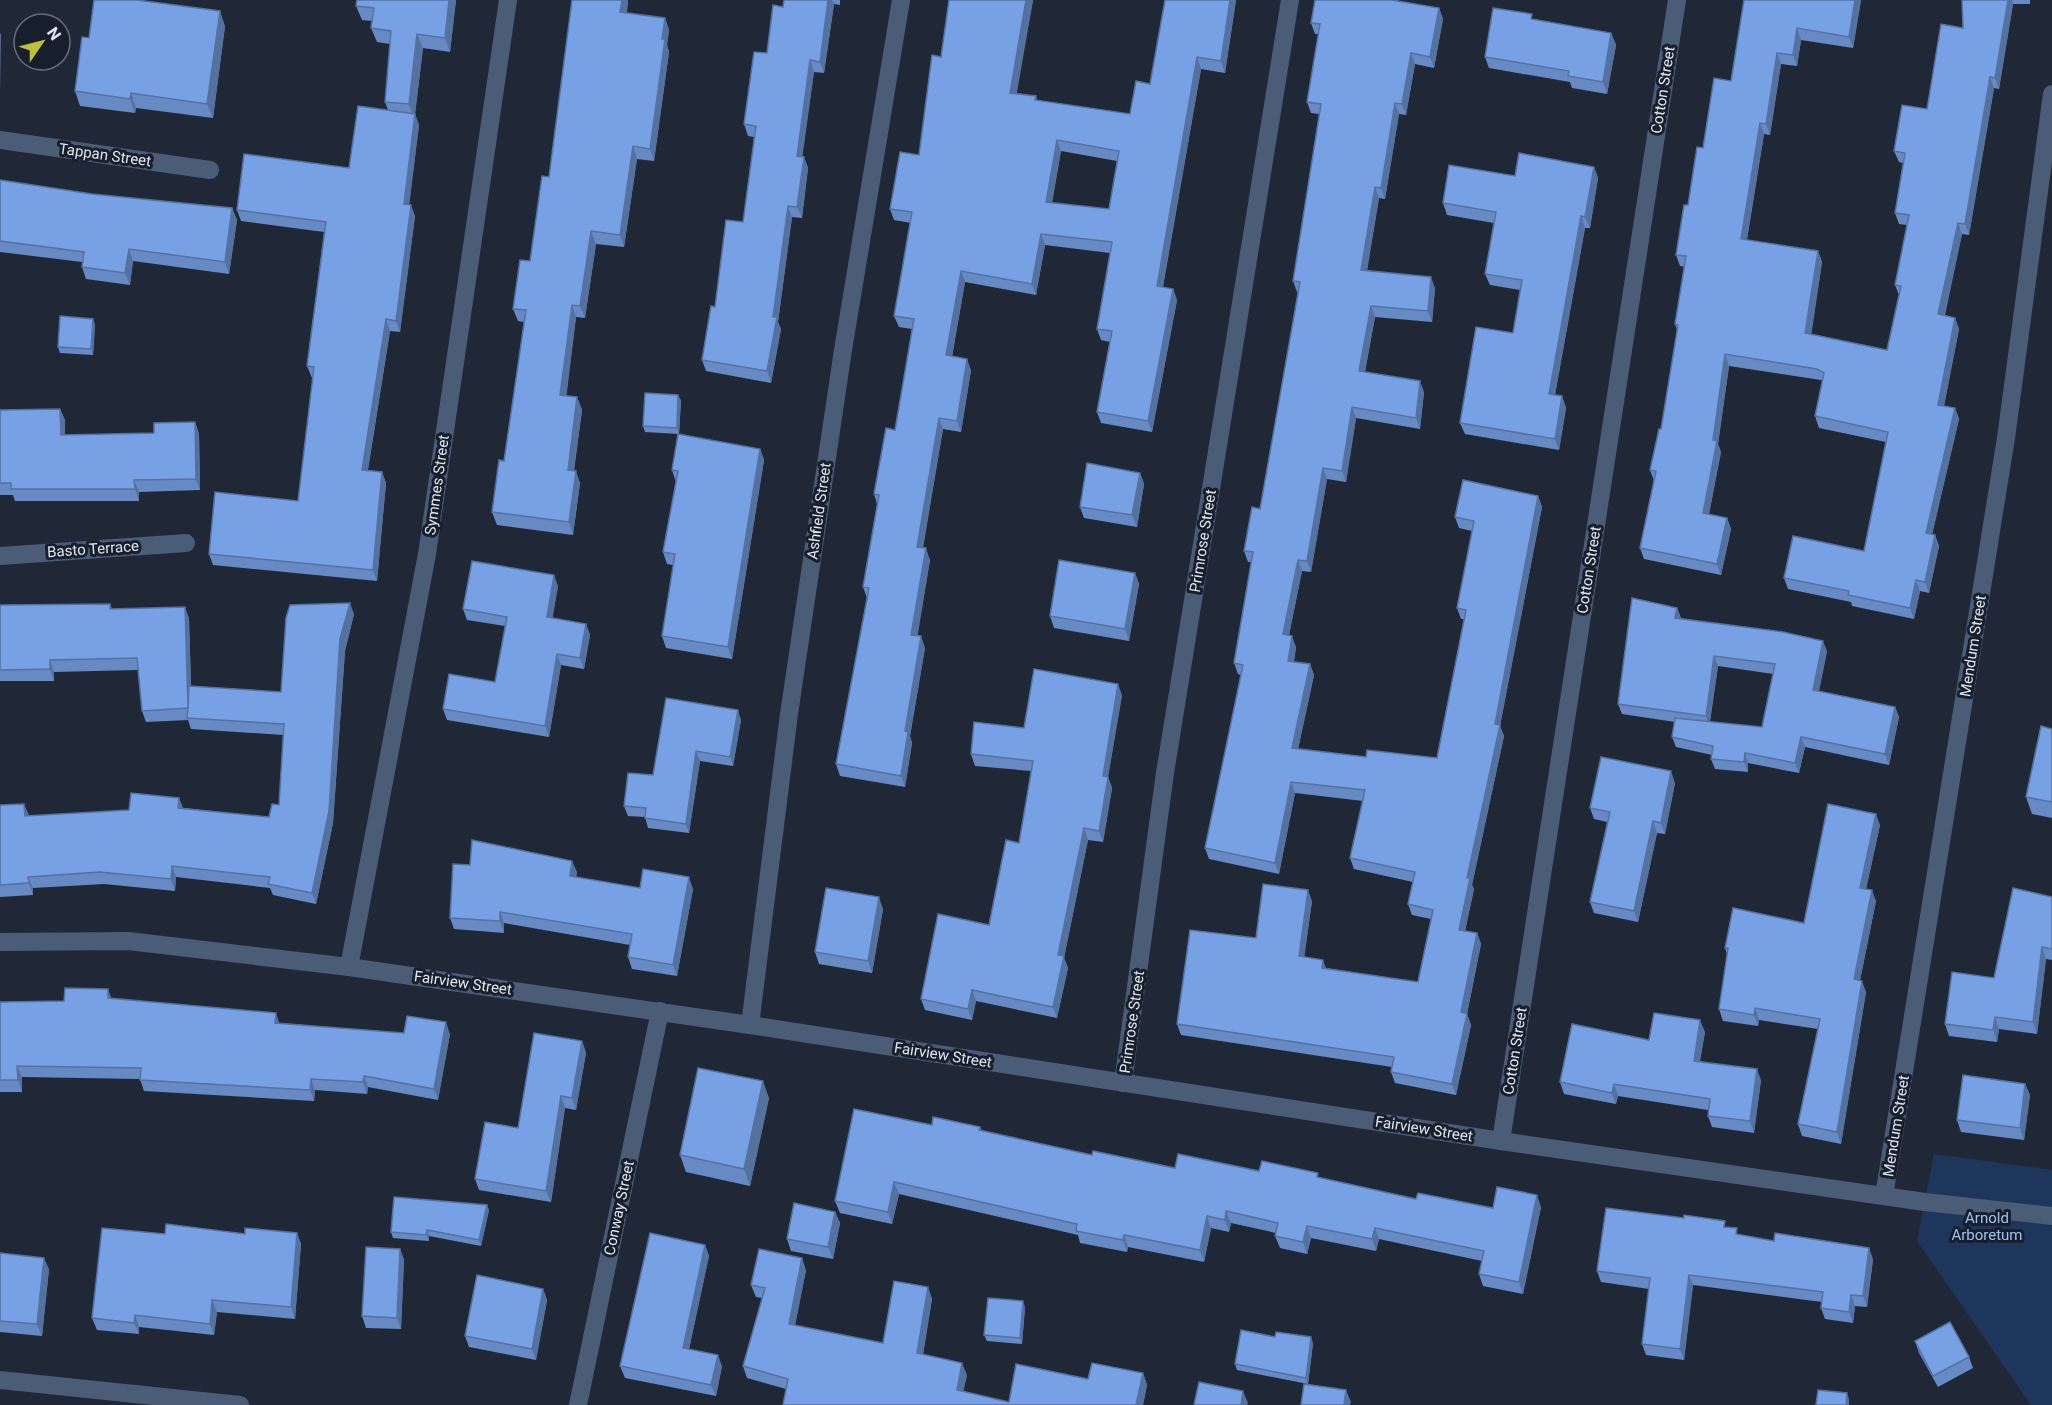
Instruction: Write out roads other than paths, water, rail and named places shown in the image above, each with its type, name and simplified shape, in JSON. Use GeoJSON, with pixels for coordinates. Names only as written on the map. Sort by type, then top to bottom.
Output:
{"type":"FeatureCollection","features":[{"type":"Feature","properties":{"kind":"street","name":"Symmes Street"},"geometry":{"type":"LineString","coordinates":[[349,967],[427,554],[508,0]]}},
{"type":"Feature","properties":{"kind":"street","name":"Ashfield Street"},"geometry":{"type":"LineString","coordinates":[[750,1025],[791,703],[843,350],[901,0]]}},
{"type":"Feature","properties":{"kind":"street","name":"Primrose Street"},"geometry":{"type":"LineString","coordinates":[[1123,1083],[1165,773],[1290,0]]}},
{"type":"Feature","properties":{"kind":"street","name":"Cotton Street"},"geometry":{"type":"LineString","coordinates":[[1501,1141],[1677,0]]}},
{"type":"Feature","properties":{"kind":"street","name":"Mendum Street"},"geometry":{"type":"LineString","coordinates":[[1884,1196],[2006,438],[2052,94]]}},
{"type":"Feature","properties":{"kind":"street","name":"Tappan Street"},"geometry":{"type":"LineString","coordinates":[[0,140],[210,170]]}},
{"type":"Feature","properties":{"kind":"street","name":"Basto Terrace"},"geometry":{"type":"LineString","coordinates":[[0,556],[186,543]]}},
{"type":"Feature","properties":{"kind":"street","name":"Fairview Street"},"geometry":{"type":"LineString","coordinates":[[0,942],[128,941],[349,967],[660,1011],[1501,1141],[1884,1196],[2052,1216]]}},
{"type":"Feature","properties":{"kind":"street","name":"Conway Street"},"geometry":{"type":"LineString","coordinates":[[578,1405],[660,1011]]}},
{"type":"Feature","properties":{"kind":"street"},"geometry":{"type":"LineString","coordinates":[[0,1380],[240,1405]]}},
{"type":"Feature","properties":{"kind":"park label","name":"Arnold Arboretum"},"geometry":{"type":"Point","coordinates":[1987,1226]}}]}
